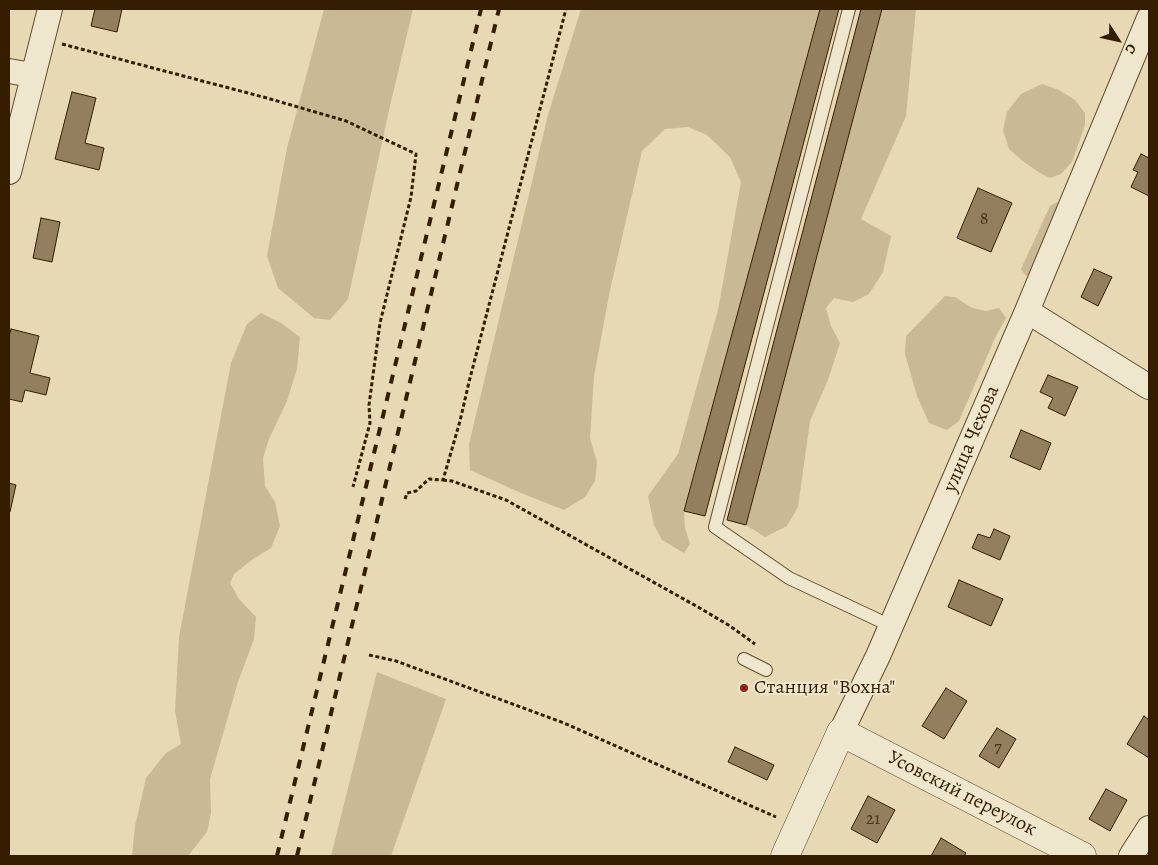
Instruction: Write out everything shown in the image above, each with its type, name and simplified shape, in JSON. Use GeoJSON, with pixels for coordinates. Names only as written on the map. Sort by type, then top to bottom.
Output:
{"type":"FeatureCollection","features":[{"type":"Feature","properties":{"kind":"street"},"geometry":{"type":"LineString","coordinates":[[9,172],[50,9]]}},
{"type":"Feature","properties":{"kind":"street","name":"улица Чехова"},"geometry":{"type":"LineString","coordinates":[[785,856],[841,732],[878,656],[1027,311],[1149,18]]}},
{"type":"Feature","properties":{"kind":"street"},"geometry":{"type":"LineString","coordinates":[[9,71],[32,75]]}},
{"type":"Feature","properties":{"kind":"street"},"geometry":{"type":"LineString","coordinates":[[1027,311],[1149,387]]}},
{"type":"Feature","properties":{"kind":"street","name":"Усовский переулок"},"geometry":{"type":"LineString","coordinates":[[841,732],[1082,856]]}},
{"type":"Feature","properties":{"kind":"street"},"geometry":{"type":"LineString","coordinates":[[1131,856],[1149,828]]}},
{"type":"Feature","properties":{"kind":"lane"},"geometry":{"type":"LineString","coordinates":[[849,9],[715,527],[789,578],[891,626]]}},
{"type":"Feature","properties":{"kind":"lane"},"geometry":{"type":"LineString","coordinates":[[744,660],[762,669]]}},
{"type":"Feature","properties":{"kind":"path"},"geometry":{"type":"LineString","coordinates":[[443,480],[460,421],[566,9]]}},
{"type":"Feature","properties":{"kind":"path"},"geometry":{"type":"LineString","coordinates":[[42,39],[267,98],[346,121],[416,154],[411,197],[380,323],[369,404],[370,422],[353,487]]}},
{"type":"Feature","properties":{"kind":"path"},"geometry":{"type":"LineString","coordinates":[[405,499],[407,493],[416,491],[429,480],[443,480],[452,481],[506,500],[730,626],[761,648],[762,669]]}},
{"type":"Feature","properties":{"kind":"path"},"geometry":{"type":"LineString","coordinates":[[368,656],[396,661],[564,724],[777,818]]}},
{"type":"Feature","properties":{"kind":"shaded area"},"geometry":{"type":"Polygon","coordinates":[[[324,9],[413,9],[348,299],[330,320],[314,318],[278,288],[267,256],[287,148],[324,9]]]}},
{"type":"Feature","properties":{"kind":"shaded area"},"geometry":{"type":"Polygon","coordinates":[[[581,9],[820,9],[684,511],[685,528],[690,544],[684,553],[662,540],[654,525],[648,496],[678,454],[718,310],[741,182],[730,157],[707,135],[688,127],[665,129],[642,151],[610,290],[594,376],[590,438],[597,462],[595,481],[585,497],[564,510],[470,470],[469,444],[548,115],[581,9]]]}},
{"type":"Feature","properties":{"kind":"shaded area"},"geometry":{"type":"Polygon","coordinates":[[[882,9],[916,9],[906,116],[861,219],[891,236],[883,272],[869,294],[853,302],[834,298],[826,308],[831,326],[840,343],[828,380],[810,421],[798,507],[787,526],[765,537],[746,525],[882,9]]]}},
{"type":"Feature","properties":{"kind":"shaded area"},"geometry":{"type":"Polygon","coordinates":[[[1042,84],[1059,90],[1075,100],[1085,113],[1085,125],[1072,162],[1061,174],[1050,178],[1024,162],[1009,149],[1003,130],[1007,112],[1021,94],[1042,84]]]}},
{"type":"Feature","properties":{"kind":"shaded area"},"geometry":{"type":"Polygon","coordinates":[[[1057,202],[1061,209],[1032,273],[1026,276],[1021,269],[1050,206],[1057,202]]]}},
{"type":"Feature","properties":{"kind":"shaded area"},"geometry":{"type":"Polygon","coordinates":[[[945,296],[955,297],[972,308],[986,311],[999,308],[1006,318],[995,338],[959,421],[947,430],[929,423],[917,396],[905,354],[906,336],[945,296]]]}},
{"type":"Feature","properties":{"kind":"shaded area"},"geometry":{"type":"Polygon","coordinates":[[[261,313],[281,323],[300,337],[297,369],[287,401],[269,439],[263,458],[265,486],[275,502],[280,526],[271,548],[234,574],[230,583],[239,599],[256,617],[254,639],[238,682],[210,779],[211,813],[207,832],[188,856],[132,856],[135,826],[146,778],[166,753],[181,744],[175,711],[179,637],[231,363],[247,324],[261,313]]]}},
{"type":"Feature","properties":{"kind":"shaded area"},"geometry":{"type":"Polygon","coordinates":[[[377,672],[446,699],[391,856],[331,856],[377,672]]]}},
{"type":"Feature","properties":{"kind":"building"},"geometry":{"type":"Polygon","coordinates":[[[95,9],[122,9],[117,32],[91,26],[95,9]]]}},
{"type":"Feature","properties":{"kind":"building"},"geometry":{"type":"Polygon","coordinates":[[[820,9],[839,9],[705,516],[684,511],[820,9]]]}},
{"type":"Feature","properties":{"kind":"building"},"geometry":{"type":"Polygon","coordinates":[[[861,9],[882,9],[746,525],[727,520],[861,9]]]}},
{"type":"Feature","properties":{"kind":"building"},"geometry":{"type":"Polygon","coordinates":[[[72,92],[96,98],[85,143],[104,148],[99,170],[55,159],[72,92]]]}},
{"type":"Feature","properties":{"kind":"building"},"geometry":{"type":"Polygon","coordinates":[[[1141,154],[1149,158],[1149,196],[1131,187],[1138,172],[1133,170],[1141,154]]]}},
{"type":"Feature","properties":{"kind":"building"},"geometry":{"type":"Polygon","coordinates":[[[978,188],[1012,203],[991,252],[957,238],[978,188]]]}},
{"type":"Feature","properties":{"kind":"building"},"geometry":{"type":"Polygon","coordinates":[[[41,218],[60,222],[52,262],[33,258],[41,218]]]}},
{"type":"Feature","properties":{"kind":"building"},"geometry":{"type":"Polygon","coordinates":[[[1094,269],[1112,277],[1098,306],[1081,297],[1094,269]]]}},
{"type":"Feature","properties":{"kind":"building"},"geometry":{"type":"Polygon","coordinates":[[[11,329],[39,336],[30,373],[50,378],[46,395],[25,390],[22,402],[9,399],[9,337],[11,329]]]}},
{"type":"Feature","properties":{"kind":"building"},"geometry":{"type":"Polygon","coordinates":[[[1048,375],[1078,387],[1065,416],[1048,408],[1053,398],[1040,392],[1048,375]]]}},
{"type":"Feature","properties":{"kind":"building"},"geometry":{"type":"Polygon","coordinates":[[[1021,430],[1051,443],[1040,470],[1010,457],[1021,430]]]}},
{"type":"Feature","properties":{"kind":"building"},"geometry":{"type":"Polygon","coordinates":[[[9,483],[16,485],[10,512],[9,511],[9,483]]]}},
{"type":"Feature","properties":{"kind":"building"},"geometry":{"type":"Polygon","coordinates":[[[994,529],[1010,536],[1000,560],[972,548],[978,534],[990,538],[994,529]]]}},
{"type":"Feature","properties":{"kind":"building"},"geometry":{"type":"Polygon","coordinates":[[[959,580],[1003,599],[991,626],[948,607],[959,580]]]}},
{"type":"Feature","properties":{"kind":"building"},"geometry":{"type":"Polygon","coordinates":[[[946,688],[967,701],[944,739],[922,726],[946,688]]]}},
{"type":"Feature","properties":{"kind":"building"},"geometry":{"type":"Polygon","coordinates":[[[1144,716],[1149,720],[1149,758],[1127,744],[1144,716]]]}},
{"type":"Feature","properties":{"kind":"building"},"geometry":{"type":"Polygon","coordinates":[[[997,728],[1016,739],[999,768],[979,756],[997,728]]]}},
{"type":"Feature","properties":{"kind":"building"},"geometry":{"type":"Polygon","coordinates":[[[735,747],[774,765],[767,780],[728,762],[735,747]]]}},
{"type":"Feature","properties":{"kind":"building"},"geometry":{"type":"Polygon","coordinates":[[[1106,789],[1127,800],[1110,831],[1089,819],[1106,789]]]}},
{"type":"Feature","properties":{"kind":"building"},"geometry":{"type":"Polygon","coordinates":[[[868,796],[895,810],[877,843],[851,829],[868,796]]]}},
{"type":"Feature","properties":{"kind":"building"},"geometry":{"type":"Polygon","coordinates":[[[941,838],[966,853],[964,856],[931,856],[941,838]]]}},
{"type":"Feature","properties":{"kind":"railway"},"geometry":{"type":"LineString","coordinates":[[277,856],[481,9]]}},
{"type":"Feature","properties":{"kind":"railway"},"geometry":{"type":"LineString","coordinates":[[297,856],[499,9]]}},
{"type":"Feature","properties":{"kind":"place","name":"Станция \"Вохна\""},"geometry":{"type":"Point","coordinates":[744,688]}}]}
